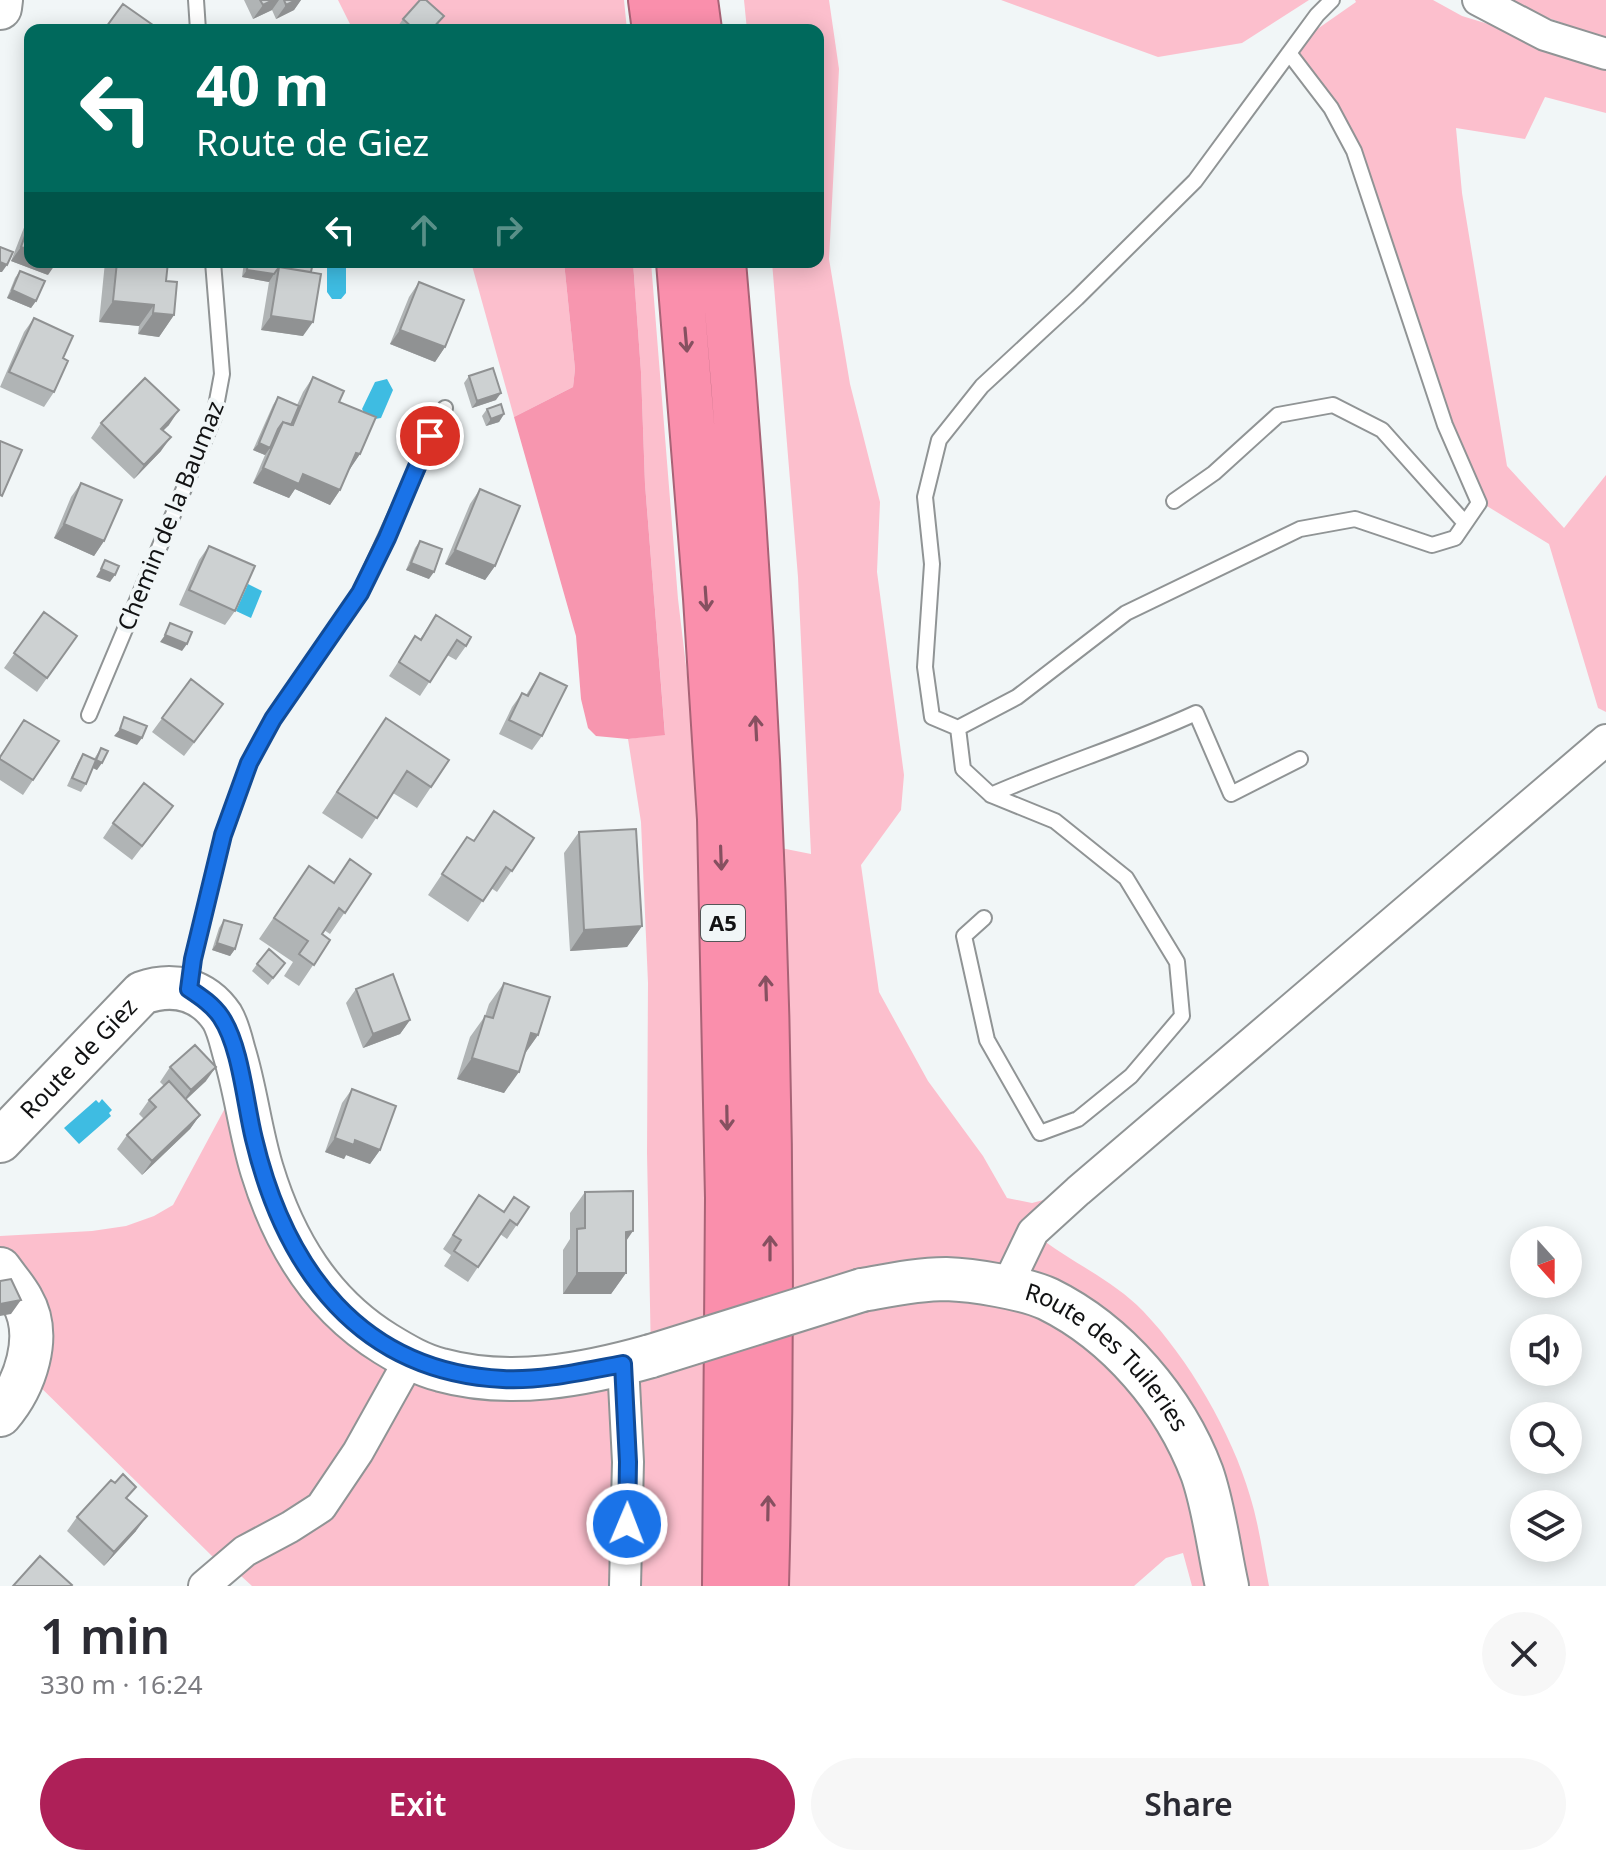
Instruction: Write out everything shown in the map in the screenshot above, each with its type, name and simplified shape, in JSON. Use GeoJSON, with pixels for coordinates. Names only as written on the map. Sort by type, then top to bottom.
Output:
{"type":"FeatureCollection","features":[{"type":"Feature","properties":{"kind":"highway"},"geometry":{"type":"LineString","coordinates":[[651,0],[654,24]]}},
{"type":"Feature","properties":{"kind":"highway"},"geometry":{"type":"LineString","coordinates":[[695,0],[698,24]]}},
{"type":"Feature","properties":{"kind":"highway","name":"A5"},"geometry":{"type":"LineString","coordinates":[[679,268],[720,819],[728,1198],[725,1586]]}},
{"type":"Feature","properties":{"kind":"highway","name":"A5"},"geometry":{"type":"LineString","coordinates":[[723,268],[750,621],[767,1005],[770,1197],[766,1586]]}},
{"type":"Feature","properties":{"kind":"street"},"geometry":{"type":"LineString","coordinates":[[0,8],[1,0]]}},
{"type":"Feature","properties":{"kind":"street"},"geometry":{"type":"LineString","coordinates":[[1478,0],[1545,35],[1606,54]]}},
{"type":"Feature","properties":{"kind":"street"},"geometry":{"type":"LineString","coordinates":[[1006,1288],[1033,1232],[1606,740]]}},
{"type":"Feature","properties":{"kind":"street","name":"Route de Giez"},"geometry":{"type":"LineString","coordinates":[[0,1141],[142,993],[169,987],[189,989]]}},
{"type":"Feature","properties":{"kind":"street"},"geometry":{"type":"LineString","coordinates":[[189,989],[211,1005],[222,1018],[243,1083],[262,1169],[284,1231],[299,1258],[343,1313],[410,1359],[440,1370],[505,1379],[536,1379],[637,1360],[628,1462],[625,1586]]}},
{"type":"Feature","properties":{"kind":"street"},"geometry":{"type":"LineString","coordinates":[[0,1269],[23,1302],[32,1339],[17,1392],[0,1415]]}},
{"type":"Feature","properties":{"kind":"street","name":"Route des Tuileries"},"geometry":{"type":"LineString","coordinates":[[637,1360],[862,1290],[946,1279],[979,1282],[1045,1297],[1078,1316],[1136,1365],[1172,1415],[1202,1474],[1227,1586]]}},
{"type":"Feature","properties":{"kind":"street"},"geometry":{"type":"LineString","coordinates":[[204,1586],[245,1551],[321,1507],[358,1452],[410,1359]]}},
{"type":"Feature","properties":{"kind":"lane"},"geometry":{"type":"LineString","coordinates":[[196,0],[198,24]]}},
{"type":"Feature","properties":{"kind":"lane"},"geometry":{"type":"LineString","coordinates":[[958,728],[932,717],[925,667],[932,564],[925,497],[939,440],[982,386],[1077,298],[1195,181],[1317,15],[1332,0]]}},
{"type":"Feature","properties":{"kind":"lane"},"geometry":{"type":"LineString","coordinates":[[958,728],[1017,697],[1126,613],[1300,529],[1355,519],[1432,545],[1455,538],[1479,503],[1445,425],[1354,151],[1331,108],[1289,53]]}},
{"type":"Feature","properties":{"kind":"lane","name":"Chemin de la Baumaz"},"geometry":{"type":"LineString","coordinates":[[89,715],[214,417],[222,374],[213,268]]}},
{"type":"Feature","properties":{"kind":"lane"},"geometry":{"type":"LineString","coordinates":[[1174,501],[1214,473],[1278,415],[1333,405],[1382,430],[1465,523]]}},
{"type":"Feature","properties":{"kind":"lane"},"geometry":{"type":"LineString","coordinates":[[189,989],[193,959],[223,835],[249,763],[273,719],[360,593],[445,408]]}},
{"type":"Feature","properties":{"kind":"lane"},"geometry":{"type":"LineString","coordinates":[[991,795],[1040,773],[1141,739],[1196,713],[1231,794],[1300,759]]}},
{"type":"Feature","properties":{"kind":"lane"},"geometry":{"type":"LineString","coordinates":[[958,728],[963,769],[991,795],[1055,821],[1126,878],[1177,962],[1182,1016],[1131,1076],[1078,1119],[1040,1133],[987,1040],[964,936],[984,918]]}},
{"type":"Feature","properties":{"kind":"shaded area"},"geometry":{"type":"Polygon","coordinates":[[[338,0],[624,0],[626,24],[350,24],[338,0]]]}},
{"type":"Feature","properties":{"kind":"shaded area"},"geometry":{"type":"Polygon","coordinates":[[[744,0],[829,0],[839,69],[829,259],[850,384],[880,502],[877,572],[904,775],[901,810],[861,865],[879,992],[928,1081],[983,1156],[1007,1198],[1032,1203],[1078,1191],[1034,1233],[1131,1300],[1160,1330],[1192,1374],[1220,1422],[1242,1472],[1256,1518],[1269,1586],[1192,1586],[1183,1553],[1166,1558],[1134,1586],[252,1586],[228,1564],[212,1556],[25,1372],[0,1269],[0,1236],[126,1226],[173,1205],[224,1110],[243,1083],[284,1231],[440,1370],[651,1356],[648,983],[641,822],[628,739],[665,734],[645,484],[633,268],[651,268],[678,599],[706,833],[811,854],[798,577],[772,268],[824,268],[824,24],[746,24],[744,0]]]}},
{"type":"Feature","properties":{"kind":"shaded area"},"geometry":{"type":"Polygon","coordinates":[[[1001,0],[1309,0],[1242,43],[1158,57],[1001,0]]]}},
{"type":"Feature","properties":{"kind":"shaded area"},"geometry":{"type":"Polygon","coordinates":[[[1355,0],[1433,0],[1462,16],[1606,60],[1606,113],[1545,97],[1525,139],[1456,128],[1462,193],[1507,466],[1564,528],[1606,475],[1606,712],[1598,708],[1549,544],[1482,503],[1449,425],[1358,150],[1293,53],[1313,32],[1355,0]]]}},
{"type":"Feature","properties":{"kind":"shaded area"},"geometry":{"type":"Polygon","coordinates":[[[1499,0],[1606,0],[1606,39],[1499,0]]]}},
{"type":"Feature","properties":{"kind":"shaded area"},"geometry":{"type":"Polygon","coordinates":[[[473,268],[565,268],[575,369],[573,387],[514,417],[473,268]]]}},
{"type":"Feature","properties":{"kind":"shaded area"},"geometry":{"type":"Polygon","coordinates":[[[565,268],[633,268],[645,484],[665,735],[628,739],[596,736],[588,728],[581,699],[576,636],[514,417],[573,387],[575,369],[565,268]]]}},
{"type":"Feature","properties":{"kind":"water"},"geometry":{"type":"Polygon","coordinates":[[[327,268],[346,268],[346,293],[341,299],[332,299],[327,292],[327,268]]]}},
{"type":"Feature","properties":{"kind":"water"},"geometry":{"type":"Polygon","coordinates":[[[387,379],[393,390],[381,418],[369,420],[362,409],[375,382],[387,379]]]}},
{"type":"Feature","properties":{"kind":"water"},"geometry":{"type":"Polygon","coordinates":[[[248,584],[262,591],[251,618],[236,611],[248,584]]]}},
{"type":"Feature","properties":{"kind":"water"},"geometry":{"type":"Polygon","coordinates":[[[102,1099],[112,1110],[109,1113],[111,1116],[79,1144],[64,1128],[96,1100],[99,1103],[102,1099]]]}},
{"type":"Feature","properties":{"kind":"building"},"geometry":{"type":"Polygon","coordinates":[[[420,0],[426,0],[444,16],[437,24],[408,24],[403,19],[420,0]]]}},
{"type":"Feature","properties":{"kind":"building"},"geometry":{"type":"Polygon","coordinates":[[[123,4],[151,24],[108,24],[123,4]]]}},
{"type":"Feature","properties":{"kind":"building"},"geometry":{"type":"Polygon","coordinates":[[[0,247],[13,252],[7,265],[0,262],[0,247]]]}},
{"type":"Feature","properties":{"kind":"building"},"geometry":{"type":"Polygon","coordinates":[[[116,268],[167,268],[166,281],[177,282],[174,315],[153,313],[154,305],[113,301],[116,268]]]}},
{"type":"Feature","properties":{"kind":"building"},"geometry":{"type":"Polygon","coordinates":[[[247,268],[278,268],[274,274],[247,268]]]}},
{"type":"Feature","properties":{"kind":"building"},"geometry":{"type":"Polygon","coordinates":[[[279,268],[321,274],[313,322],[271,316],[279,268]]]}},
{"type":"Feature","properties":{"kind":"building"},"geometry":{"type":"Polygon","coordinates":[[[285,268],[312,268],[311,272],[285,268]]]}},
{"type":"Feature","properties":{"kind":"building"},"geometry":{"type":"Polygon","coordinates":[[[20,271],[45,281],[36,301],[12,290],[20,271]]]}},
{"type":"Feature","properties":{"kind":"building"},"geometry":{"type":"Polygon","coordinates":[[[419,282],[464,300],[445,347],[400,330],[419,282]]]}},
{"type":"Feature","properties":{"kind":"building"},"geometry":{"type":"Polygon","coordinates":[[[34,318],[73,336],[63,358],[68,361],[54,392],[9,372],[34,318]]]}},
{"type":"Feature","properties":{"kind":"building"},"geometry":{"type":"Polygon","coordinates":[[[493,368],[501,393],[477,401],[469,376],[493,368]]]}},
{"type":"Feature","properties":{"kind":"building"},"geometry":{"type":"Polygon","coordinates":[[[313,377],[344,391],[339,402],[376,417],[340,490],[303,474],[299,484],[263,468],[283,422],[293,425],[313,377]]]}},
{"type":"Feature","properties":{"kind":"building"},"geometry":{"type":"Polygon","coordinates":[[[145,378],[179,410],[161,429],[171,437],[144,465],[101,423],[145,378]]]}},
{"type":"Feature","properties":{"kind":"building"},"geometry":{"type":"Polygon","coordinates":[[[278,397],[299,406],[291,425],[283,422],[278,429],[270,448],[259,443],[278,397]]]}},
{"type":"Feature","properties":{"kind":"building"},"geometry":{"type":"Polygon","coordinates":[[[501,404],[504,414],[491,419],[487,409],[501,404]]]}},
{"type":"Feature","properties":{"kind":"building"},"geometry":{"type":"Polygon","coordinates":[[[0,441],[22,450],[2,496],[0,495],[0,441]]]}},
{"type":"Feature","properties":{"kind":"building"},"geometry":{"type":"Polygon","coordinates":[[[81,483],[122,500],[104,541],[64,524],[81,483]]]}},
{"type":"Feature","properties":{"kind":"building"},"geometry":{"type":"Polygon","coordinates":[[[480,489],[520,506],[495,566],[455,550],[480,489]]]}},
{"type":"Feature","properties":{"kind":"building"},"geometry":{"type":"Polygon","coordinates":[[[420,541],[442,549],[434,572],[411,563],[420,541]]]}},
{"type":"Feature","properties":{"kind":"building"},"geometry":{"type":"Polygon","coordinates":[[[209,546],[255,566],[235,611],[189,590],[209,546]]]}},
{"type":"Feature","properties":{"kind":"building"},"geometry":{"type":"Polygon","coordinates":[[[105,560],[119,566],[115,575],[101,569],[105,560]]]}},
{"type":"Feature","properties":{"kind":"building"},"geometry":{"type":"Polygon","coordinates":[[[44,612],[77,636],[47,678],[14,653],[44,612]]]}},
{"type":"Feature","properties":{"kind":"building"},"geometry":{"type":"Polygon","coordinates":[[[436,615],[471,637],[466,646],[457,640],[430,682],[399,662],[415,636],[421,640],[436,615]]]}},
{"type":"Feature","properties":{"kind":"building"},"geometry":{"type":"Polygon","coordinates":[[[170,623],[192,632],[187,644],[165,635],[170,623]]]}},
{"type":"Feature","properties":{"kind":"building"},"geometry":{"type":"Polygon","coordinates":[[[540,673],[567,686],[542,736],[509,720],[522,693],[528,696],[540,673]]]}},
{"type":"Feature","properties":{"kind":"building"},"geometry":{"type":"Polygon","coordinates":[[[191,679],[223,704],[194,742],[162,718],[191,679]]]}},
{"type":"Feature","properties":{"kind":"building"},"geometry":{"type":"Polygon","coordinates":[[[124,717],[147,726],[142,738],[120,729],[124,717]]]}},
{"type":"Feature","properties":{"kind":"building"},"geometry":{"type":"Polygon","coordinates":[[[386,718],[449,760],[431,787],[407,771],[377,818],[337,792],[386,718]]]}},
{"type":"Feature","properties":{"kind":"building"},"geometry":{"type":"Polygon","coordinates":[[[24,720],[59,741],[33,780],[0,759],[24,720]]]}},
{"type":"Feature","properties":{"kind":"building"},"geometry":{"type":"Polygon","coordinates":[[[101,748],[108,751],[102,763],[96,760],[101,748]]]}},
{"type":"Feature","properties":{"kind":"building"},"geometry":{"type":"Polygon","coordinates":[[[83,754],[96,760],[86,784],[72,778],[83,754]]]}},
{"type":"Feature","properties":{"kind":"building"},"geometry":{"type":"Polygon","coordinates":[[[144,783],[173,806],[142,846],[113,823],[144,783]]]}},
{"type":"Feature","properties":{"kind":"building"},"geometry":{"type":"Polygon","coordinates":[[[494,811],[534,838],[512,871],[506,867],[483,901],[442,874],[467,837],[474,841],[494,811]]]}},
{"type":"Feature","properties":{"kind":"building"},"geometry":{"type":"Polygon","coordinates":[[[636,829],[642,926],[584,930],[579,832],[636,829]]]}},
{"type":"Feature","properties":{"kind":"building"},"geometry":{"type":"Polygon","coordinates":[[[350,859],[371,874],[345,913],[339,908],[322,934],[330,940],[314,965],[299,954],[308,941],[274,918],[309,866],[334,883],[350,859]]]}},
{"type":"Feature","properties":{"kind":"building"},"geometry":{"type":"Polygon","coordinates":[[[224,920],[242,925],[235,949],[217,943],[224,920]]]}},
{"type":"Feature","properties":{"kind":"building"},"geometry":{"type":"Polygon","coordinates":[[[269,949],[285,963],[273,978],[257,964],[269,949]]]}},
{"type":"Feature","properties":{"kind":"building"},"geometry":{"type":"Polygon","coordinates":[[[393,974],[410,1020],[373,1034],[356,989],[393,974]]]}},
{"type":"Feature","properties":{"kind":"building"},"geometry":{"type":"Polygon","coordinates":[[[504,983],[550,997],[538,1035],[531,1033],[519,1072],[472,1058],[485,1016],[493,1018],[504,983]]]}},
{"type":"Feature","properties":{"kind":"building"},"geometry":{"type":"Polygon","coordinates":[[[195,1045],[216,1067],[191,1090],[170,1067],[195,1045]]]}},
{"type":"Feature","properties":{"kind":"building"},"geometry":{"type":"Polygon","coordinates":[[[169,1081],[200,1115],[152,1161],[127,1135],[156,1107],[149,1100],[169,1081]]]}},
{"type":"Feature","properties":{"kind":"building"},"geometry":{"type":"Polygon","coordinates":[[[352,1089],[396,1106],[380,1150],[355,1140],[354,1145],[335,1138],[352,1089]]]}},
{"type":"Feature","properties":{"kind":"building"},"geometry":{"type":"Polygon","coordinates":[[[633,1191],[633,1231],[626,1232],[626,1273],[577,1273],[577,1229],[585,1228],[585,1192],[633,1191]]]}},
{"type":"Feature","properties":{"kind":"building"},"geometry":{"type":"Polygon","coordinates":[[[479,1195],[504,1212],[514,1197],[529,1207],[517,1225],[510,1220],[478,1267],[454,1251],[461,1240],[453,1235],[479,1195]]]}},
{"type":"Feature","properties":{"kind":"building"},"geometry":{"type":"Polygon","coordinates":[[[11,1279],[21,1300],[0,1304],[0,1281],[11,1279]]]}},
{"type":"Feature","properties":{"kind":"building"},"geometry":{"type":"Polygon","coordinates":[[[123,1474],[136,1487],[126,1498],[147,1516],[114,1552],[77,1517],[111,1480],[115,1483],[123,1474]]]}},
{"type":"Feature","properties":{"kind":"building"},"geometry":{"type":"Polygon","coordinates":[[[40,1556],[72,1585],[13,1586],[40,1556]]]}},
{"type":"Feature","properties":{"kind":"route"},"geometry":{"type":"LineString","coordinates":[[430,436],[360,593],[273,719],[249,763],[223,835],[193,959],[189,989],[211,1005],[222,1018],[243,1083],[262,1169],[284,1231],[311,1275],[343,1313],[410,1359],[440,1370],[505,1379],[536,1379],[623,1364],[628,1462],[627,1524]]}}]}
